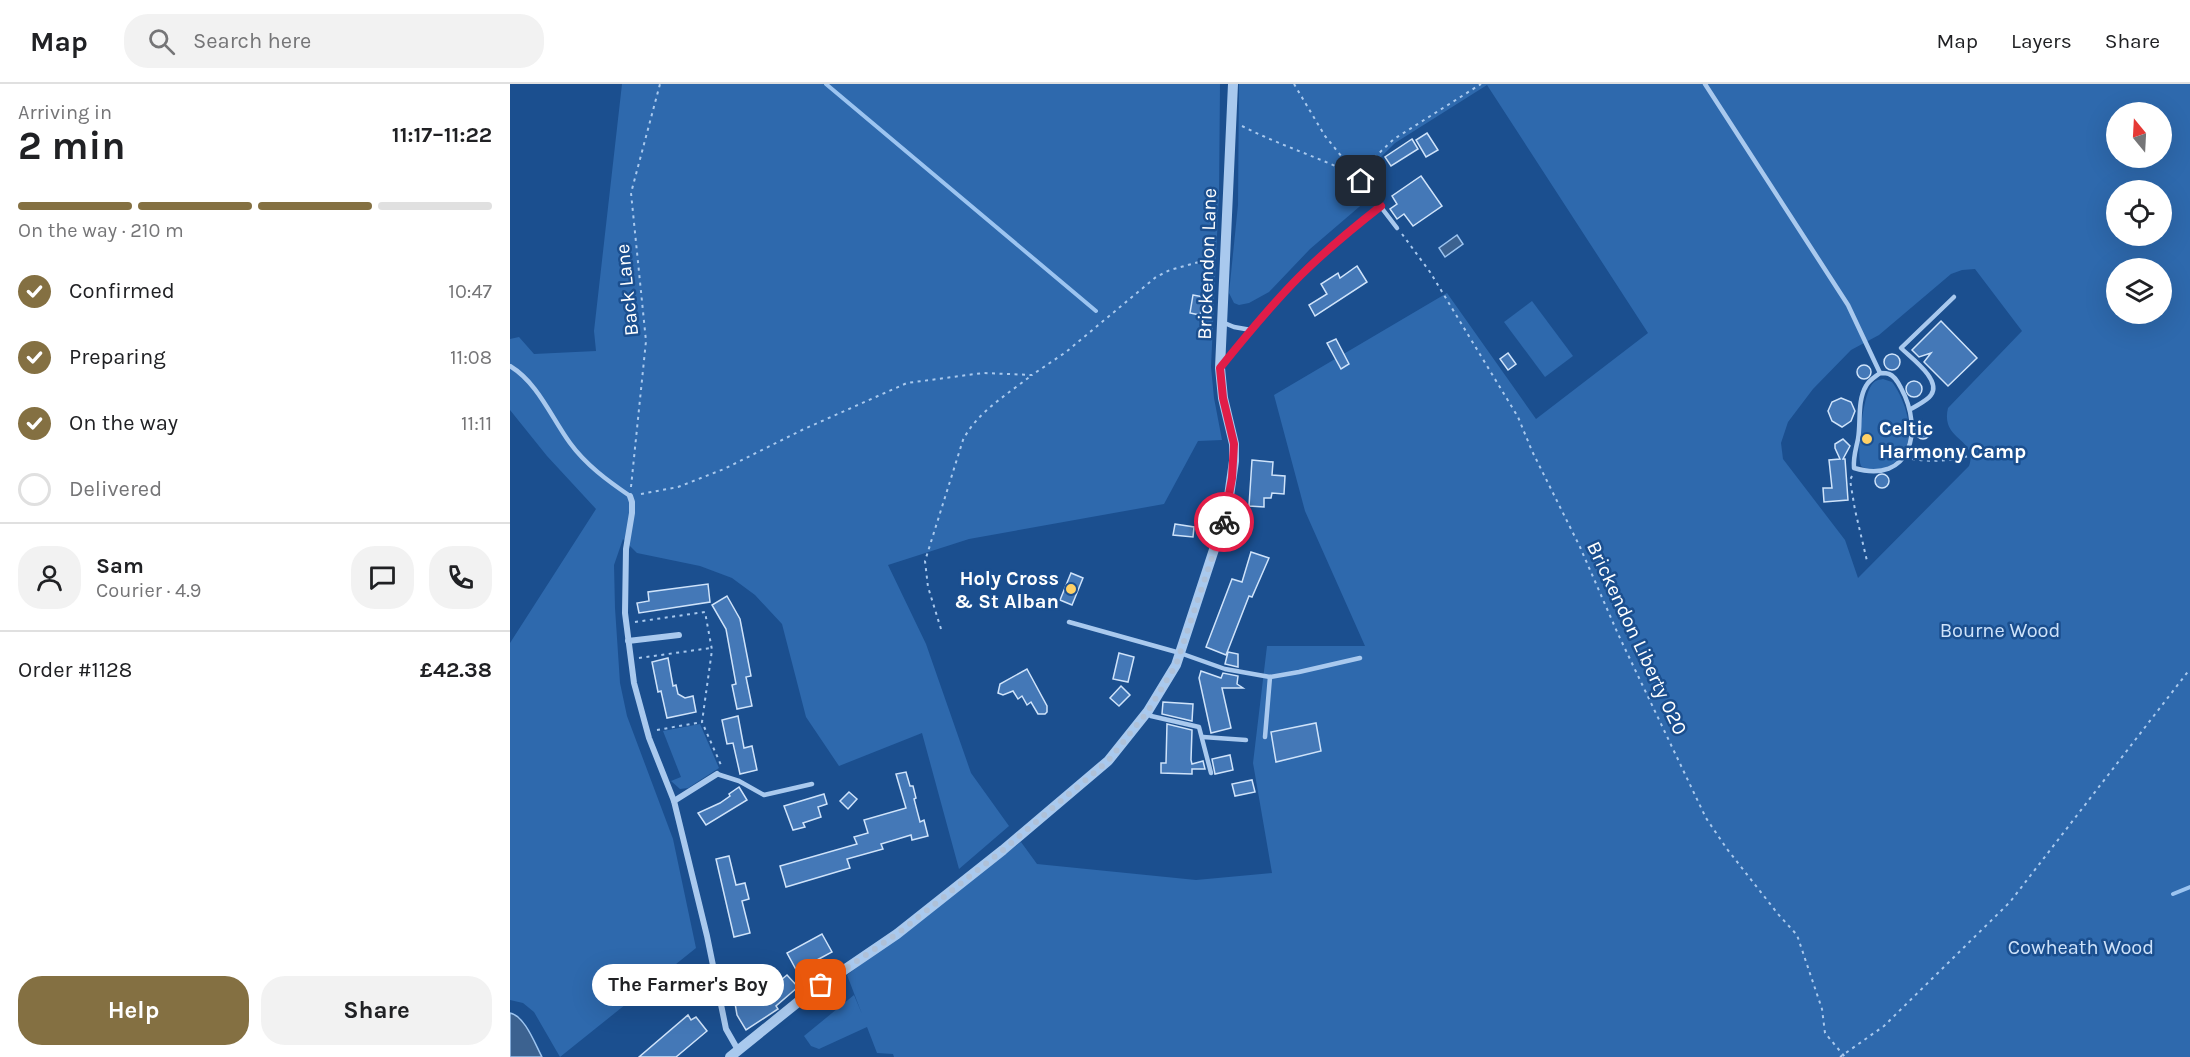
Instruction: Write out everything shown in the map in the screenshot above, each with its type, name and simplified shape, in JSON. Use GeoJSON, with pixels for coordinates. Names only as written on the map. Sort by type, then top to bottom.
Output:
{"type":"FeatureCollection","features":[{"type":"Feature","properties":{"kind":"street","name":"Brickendon Lane"},"geometry":{"type":"LineString","coordinates":[[734,1054],[802,998],[897,934],[1003,850],[1108,761],[1148,711],[1176,665],[1219,540],[1232,478],[1234,444],[1223,398],[1220,368],[1227,255],[1226,216],[1233,84]]}},
{"type":"Feature","properties":{"kind":"street"},"geometry":{"type":"LineString","coordinates":[[630,496],[632,513],[626,549],[626,623],[634,683],[647,732],[674,801],[707,936],[726,1029],[734,1054]]}},
{"type":"Feature","properties":{"kind":"street"},"geometry":{"type":"LineString","coordinates":[[628,641],[680,635]]}},
{"type":"Feature","properties":{"kind":"street"},"geometry":{"type":"LineString","coordinates":[[674,801],[717,774]]}},
{"type":"Feature","properties":{"kind":"lane"},"geometry":{"type":"LineString","coordinates":[[1705,84],[1848,305],[1880,373]]}},
{"type":"Feature","properties":{"kind":"lane"},"geometry":{"type":"LineString","coordinates":[[1361,181],[1397,228]]}},
{"type":"Feature","properties":{"kind":"lane"},"geometry":{"type":"LineString","coordinates":[[1220,368],[1298,278],[1381,206]]}},
{"type":"Feature","properties":{"kind":"lane"},"geometry":{"type":"LineString","coordinates":[[1911,409],[1930,397],[1934,392],[1934,385],[1931,377],[1902,348],[1954,297]]}},
{"type":"Feature","properties":{"kind":"lane"},"geometry":{"type":"LineString","coordinates":[[1222,321],[1234,327],[1251,330]]}},
{"type":"Feature","properties":{"kind":"lane"},"geometry":{"type":"LineString","coordinates":[[510,366],[531,383],[571,444],[592,468],[630,496]]}},
{"type":"Feature","properties":{"kind":"lane"},"geometry":{"type":"LineString","coordinates":[[1880,373],[1889,374],[1894,378],[1911,409],[1910,448],[1904,456],[1892,468],[1882,472],[1870,473],[1854,468],[1853,459],[1864,390],[1872,379],[1880,373]]}},
{"type":"Feature","properties":{"kind":"lane"},"geometry":{"type":"LineString","coordinates":[[1069,622],[1180,653],[1226,669],[1270,677],[1360,658]]}},
{"type":"Feature","properties":{"kind":"lane"},"geometry":{"type":"LineString","coordinates":[[1265,737],[1270,677]]}},
{"type":"Feature","properties":{"kind":"lane"},"geometry":{"type":"LineString","coordinates":[[1148,711],[1151,716],[1199,727],[1211,773]]}},
{"type":"Feature","properties":{"kind":"lane"},"geometry":{"type":"LineString","coordinates":[[1203,737],[1246,740]]}},
{"type":"Feature","properties":{"kind":"lane"},"geometry":{"type":"LineString","coordinates":[[717,774],[739,781],[764,795],[812,784]]}},
{"type":"Feature","properties":{"kind":"path","name":"Back Lane"},"geometry":{"type":"LineString","coordinates":[[630,496],[646,341],[631,193],[660,84]]}},
{"type":"Feature","properties":{"kind":"path"},"geometry":{"type":"LineString","coordinates":[[1294,84],[1325,136],[1356,175]]}},
{"type":"Feature","properties":{"kind":"path"},"geometry":{"type":"LineString","coordinates":[[1356,175],[1394,139],[1481,84]]}},
{"type":"Feature","properties":{"kind":"path"},"geometry":{"type":"LineString","coordinates":[[1232,121],[1271,141],[1356,175]]}},
{"type":"Feature","properties":{"kind":"path","name":"Brickendon Liberty 020"},"geometry":{"type":"LineString","coordinates":[[1397,228],[1430,272],[1518,417],[1706,818],[1727,849],[1778,914],[1797,934],[1822,1010],[1825,1033],[1842,1056]]}},
{"type":"Feature","properties":{"kind":"path"},"geometry":{"type":"LineString","coordinates":[[941,629],[928,587],[925,561],[963,440],[969,429],[983,414],[1032,375],[1066,352],[1156,277],[1170,270],[1227,255]]}},
{"type":"Feature","properties":{"kind":"path"},"geometry":{"type":"LineString","coordinates":[[630,496],[678,487],[724,469],[801,430],[907,383],[983,373],[1032,375]]}},
{"type":"Feature","properties":{"kind":"path"},"geometry":{"type":"LineString","coordinates":[[1904,456],[1939,462],[1969,456]]}},
{"type":"Feature","properties":{"kind":"path"},"geometry":{"type":"LineString","coordinates":[[1854,468],[1850,480],[1867,561]]}},
{"type":"Feature","properties":{"kind":"path"},"geometry":{"type":"LineString","coordinates":[[626,623],[705,612],[711,648],[702,722],[723,770],[717,774]]}},
{"type":"Feature","properties":{"kind":"path"},"geometry":{"type":"LineString","coordinates":[[630,659],[711,648]]}},
{"type":"Feature","properties":{"kind":"path"},"geometry":{"type":"LineString","coordinates":[[1842,1056],[1884,1026],[2010,902],[2190,669]]}},
{"type":"Feature","properties":{"kind":"path"},"geometry":{"type":"LineString","coordinates":[[647,732],[702,722]]}},
{"type":"Feature","properties":{"kind":"green space"},"geometry":{"type":"Polygon","coordinates":[[[622,84],[1220,84],[1219,193],[1211,367],[1222,440],[1198,441],[1164,504],[969,539],[888,565],[926,644],[971,773],[1009,826],[959,869],[922,733],[839,766],[806,717],[782,624],[755,595],[732,578],[700,566],[637,553],[623,539],[614,565],[620,683],[627,716],[673,839],[696,948],[560,1057],[534,1012],[523,1003],[510,1000],[510,643],[596,509],[547,456],[510,410],[510,339],[519,337],[534,354],[596,351],[594,331],[622,84]]]}},
{"type":"Feature","properties":{"kind":"green space"},"geometry":{"type":"Polygon","coordinates":[[[1239,84],[2190,84],[2190,1057],[894,1057],[893,1054],[877,1053],[867,1027],[819,1049],[811,1046],[804,1036],[854,995],[862,1014],[847,975],[1021,842],[1037,864],[1196,880],[1272,873],[1253,763],[1267,646],[1365,646],[1305,511],[1274,395],[1447,293],[1536,419],[1648,333],[1487,85],[1395,143],[1367,171],[1361,181],[1348,189],[1366,201],[1310,249],[1269,292],[1249,303],[1239,305],[1234,303],[1229,293],[1238,205],[1239,84]],[[1975,269],[1951,274],[1879,335],[1851,350],[1813,389],[1788,422],[1781,443],[1783,459],[1845,540],[1858,578],[1969,466],[1971,457],[1969,450],[1949,427],[1948,408],[2022,331],[1975,269]]]}},
{"type":"Feature","properties":{"kind":"green space"},"geometry":{"type":"Polygon","coordinates":[[[1532,301],[1573,356],[1545,377],[1504,322],[1532,301]]]}},
{"type":"Feature","properties":{"kind":"green space"},"geometry":{"type":"Polygon","coordinates":[[[1883,379],[1892,382],[1904,404],[1909,429],[1908,441],[1904,452],[1896,462],[1881,469],[1869,470],[1861,466],[1860,459],[1863,413],[1871,386],[1883,379]]]}},
{"type":"Feature","properties":{"kind":"green space"},"geometry":{"type":"Polygon","coordinates":[[[700,724],[719,768],[688,788],[680,789],[671,781],[681,777],[663,731],[700,724]]]}},
{"type":"Feature","properties":{"kind":"shaded area"},"geometry":{"type":"Polygon","coordinates":[[[1457,235],[1463,244],[1445,257],[1439,248],[1457,235]]]}},
{"type":"Feature","properties":{"kind":"shaded area"},"geometry":{"type":"Polygon","coordinates":[[[510,1013],[525,1025],[542,1057],[510,1057],[510,1013]]]}},
{"type":"Feature","properties":{"kind":"building"},"geometry":{"type":"Polygon","coordinates":[[[1427,133],[1438,150],[1426,157],[1416,140],[1427,133]]]}},
{"type":"Feature","properties":{"kind":"building"},"geometry":{"type":"Polygon","coordinates":[[[1412,139],[1418,149],[1391,166],[1385,157],[1412,139]]]}},
{"type":"Feature","properties":{"kind":"building"},"geometry":{"type":"Polygon","coordinates":[[[1421,176],[1442,206],[1413,226],[1404,214],[1397,219],[1390,209],[1397,204],[1392,196],[1421,176]]]}},
{"type":"Feature","properties":{"kind":"building"},"geometry":{"type":"Polygon","coordinates":[[[1357,266],[1367,282],[1315,316],[1309,305],[1327,294],[1321,284],[1338,273],[1340,278],[1357,266]]]}},
{"type":"Feature","properties":{"kind":"building"},"geometry":{"type":"Polygon","coordinates":[[[1193,295],[1204,297],[1200,315],[1190,313],[1193,295]]]}},
{"type":"Feature","properties":{"kind":"building"},"geometry":{"type":"Polygon","coordinates":[[[1941,321],[1977,358],[1948,386],[1924,362],[1931,353],[1919,357],[1912,350],[1941,321]]]}},
{"type":"Feature","properties":{"kind":"building"},"geometry":{"type":"Polygon","coordinates":[[[1336,339],[1349,364],[1341,369],[1327,343],[1336,339]]]}},
{"type":"Feature","properties":{"kind":"building"},"geometry":{"type":"Polygon","coordinates":[[[1508,353],[1516,364],[1508,370],[1500,359],[1508,353]]]}},
{"type":"Feature","properties":{"kind":"building"},"geometry":{"type":"Polygon","coordinates":[[[1892,354],[1900,362],[1892,370],[1884,362],[1892,354]]]}},
{"type":"Feature","properties":{"kind":"building"},"geometry":{"type":"Polygon","coordinates":[[[1861,365],[1867,365],[1871,372],[1867,379],[1861,379],[1857,375],[1857,369],[1861,365]]]}},
{"type":"Feature","properties":{"kind":"building"},"geometry":{"type":"Polygon","coordinates":[[[1914,381],[1922,389],[1914,397],[1906,389],[1914,381]]]}},
{"type":"Feature","properties":{"kind":"building"},"geometry":{"type":"Polygon","coordinates":[[[1841,398],[1851,402],[1855,411],[1851,421],[1842,427],[1832,421],[1828,411],[1832,402],[1841,398]]]}},
{"type":"Feature","properties":{"kind":"building"},"geometry":{"type":"Polygon","coordinates":[[[1920,425],[1926,425],[1930,432],[1926,439],[1920,439],[1916,435],[1916,429],[1920,425]]]}},
{"type":"Feature","properties":{"kind":"building"},"geometry":{"type":"Polygon","coordinates":[[[1843,439],[1850,446],[1843,459],[1845,459],[1848,500],[1824,502],[1823,488],[1832,488],[1829,460],[1840,459],[1835,444],[1843,439]]]}},
{"type":"Feature","properties":{"kind":"building"},"geometry":{"type":"Polygon","coordinates":[[[1252,460],[1273,462],[1272,475],[1285,476],[1284,494],[1272,493],[1271,498],[1264,498],[1264,507],[1249,506],[1252,460]]]}},
{"type":"Feature","properties":{"kind":"building"},"geometry":{"type":"Polygon","coordinates":[[[1879,474],[1885,474],[1889,481],[1885,488],[1879,488],[1875,484],[1875,478],[1879,474]]]}},
{"type":"Feature","properties":{"kind":"building"},"geometry":{"type":"Polygon","coordinates":[[[1175,524],[1194,527],[1193,537],[1173,535],[1175,524]]]}},
{"type":"Feature","properties":{"kind":"building"},"geometry":{"type":"Polygon","coordinates":[[[1251,552],[1269,558],[1252,597],[1249,596],[1226,655],[1206,647],[1232,579],[1242,582],[1251,552]]]}},
{"type":"Feature","properties":{"kind":"building","name":"Holy Cross & St Alban"},"geometry":{"type":"Polygon","coordinates":[[[1071,573],[1083,578],[1072,605],[1060,600],[1071,573]]]}},
{"type":"Feature","properties":{"kind":"building"},"geometry":{"type":"Polygon","coordinates":[[[708,584],[710,602],[639,613],[637,603],[649,601],[648,592],[708,584]]]}},
{"type":"Feature","properties":{"kind":"building"},"geometry":{"type":"Polygon","coordinates":[[[727,596],[740,619],[751,676],[746,677],[752,706],[737,709],[732,685],[736,684],[726,629],[712,605],[727,596]]]}},
{"type":"Feature","properties":{"kind":"building"},"geometry":{"type":"Polygon","coordinates":[[[1228,652],[1238,654],[1238,667],[1225,664],[1228,652]]]}},
{"type":"Feature","properties":{"kind":"building"},"geometry":{"type":"Polygon","coordinates":[[[1119,653],[1134,657],[1128,682],[1113,679],[1119,653]]]}},
{"type":"Feature","properties":{"kind":"building"},"geometry":{"type":"Polygon","coordinates":[[[668,658],[673,686],[676,685],[678,694],[685,698],[693,696],[696,712],[667,718],[661,691],[658,692],[652,662],[668,658]]]}},
{"type":"Feature","properties":{"kind":"building"},"geometry":{"type":"Polygon","coordinates":[[[1027,669],[1047,706],[1045,714],[1038,714],[1031,702],[1027,705],[1022,696],[1018,699],[1013,691],[1003,695],[998,693],[1000,684],[1027,669]]]}},
{"type":"Feature","properties":{"kind":"building"},"geometry":{"type":"Polygon","coordinates":[[[1201,671],[1221,678],[1223,673],[1238,676],[1237,684],[1243,688],[1222,688],[1231,728],[1211,733],[1199,678],[1201,671]]]}},
{"type":"Feature","properties":{"kind":"building"},"geometry":{"type":"Polygon","coordinates":[[[1121,686],[1130,695],[1119,706],[1110,698],[1121,686]]]}},
{"type":"Feature","properties":{"kind":"building"},"geometry":{"type":"Polygon","coordinates":[[[1163,702],[1193,704],[1192,721],[1162,714],[1163,702]]]}},
{"type":"Feature","properties":{"kind":"building"},"geometry":{"type":"Polygon","coordinates":[[[738,716],[744,748],[752,746],[757,770],[740,774],[733,743],[727,744],[722,720],[738,716]]]}},
{"type":"Feature","properties":{"kind":"building"},"geometry":{"type":"Polygon","coordinates":[[[1316,723],[1321,751],[1276,762],[1271,732],[1316,723]]]}},
{"type":"Feature","properties":{"kind":"building"},"geometry":{"type":"Polygon","coordinates":[[[1167,724],[1192,730],[1192,764],[1203,761],[1205,769],[1192,769],[1192,774],[1161,773],[1161,763],[1166,763],[1167,724]]]}},
{"type":"Feature","properties":{"kind":"building"},"geometry":{"type":"Polygon","coordinates":[[[1230,755],[1233,770],[1215,774],[1212,759],[1230,755]]]}},
{"type":"Feature","properties":{"kind":"building"},"geometry":{"type":"Polygon","coordinates":[[[906,772],[910,786],[913,786],[920,822],[924,820],[928,836],[912,840],[911,835],[881,844],[883,849],[847,859],[850,868],[786,887],[780,866],[857,844],[854,837],[868,833],[864,820],[906,808],[896,774],[906,772]]]}},
{"type":"Feature","properties":{"kind":"building"},"geometry":{"type":"Polygon","coordinates":[[[1252,780],[1255,792],[1235,796],[1232,784],[1252,780]]]}},
{"type":"Feature","properties":{"kind":"building"},"geometry":{"type":"Polygon","coordinates":[[[739,787],[747,800],[706,825],[698,813],[720,803],[739,787]]]}},
{"type":"Feature","properties":{"kind":"building"},"geometry":{"type":"Polygon","coordinates":[[[849,792],[857,799],[848,809],[840,801],[849,792]]]}},
{"type":"Feature","properties":{"kind":"building"},"geometry":{"type":"Polygon","coordinates":[[[824,794],[827,804],[818,807],[821,817],[803,823],[805,827],[793,830],[784,806],[824,794]]]}},
{"type":"Feature","properties":{"kind":"building"},"geometry":{"type":"Polygon","coordinates":[[[729,856],[736,885],[745,883],[749,899],[742,901],[750,933],[734,937],[716,859],[729,856]]]}},
{"type":"Feature","properties":{"kind":"building"},"geometry":{"type":"Polygon","coordinates":[[[822,934],[832,952],[817,960],[799,975],[787,953],[822,934]]]}},
{"type":"Feature","properties":{"kind":"building"},"geometry":{"type":"Polygon","coordinates":[[[756,967],[764,990],[772,983],[774,986],[787,975],[798,987],[776,1006],[778,1009],[746,1030],[737,1015],[730,974],[756,967]]]}},
{"type":"Feature","properties":{"kind":"building"},"geometry":{"type":"Polygon","coordinates":[[[688,1015],[691,1020],[696,1017],[707,1031],[676,1057],[639,1057],[688,1015]]]}},
{"type":"Feature","properties":{"kind":"waterway"},"geometry":{"type":"LineString","coordinates":[[826,84],[1096,311]]}},
{"type":"Feature","properties":{"kind":"waterway"},"geometry":{"type":"LineString","coordinates":[[2173,894],[2190,887]]}},
{"type":"Feature","properties":{"kind":"way so far"},"geometry":{"type":"LineString","coordinates":[[821,985],[897,934],[1003,850],[1108,761],[1148,711],[1176,665],[1224,522]]}},
{"type":"Feature","properties":{"kind":"place","name":"Celtic Harmony Camp"},"geometry":{"type":"Point","coordinates":[1867,439]}},
{"type":"Feature","properties":{"kind":"place","name":"Holy Cross & St Alban"},"geometry":{"type":"Point","coordinates":[1071,589]}},
{"type":"Feature","properties":{"kind":"place","name":"The Farmer's Boy"},"geometry":{"type":"Point","coordinates":[821,985]}},
{"type":"Feature","properties":{"kind":"route"},"geometry":{"type":"LineString","coordinates":[[1224,522],[1232,478],[1234,444],[1223,398],[1220,368],[1298,278],[1381,206],[1361,181]]}},
{"type":"Feature","properties":{"kind":"park label","name":"Bourne Wood"},"geometry":{"type":"Point","coordinates":[2000,630]}},
{"type":"Feature","properties":{"kind":"park label","name":"Cowheath Wood"},"geometry":{"type":"Point","coordinates":[2081,947]}}]}
